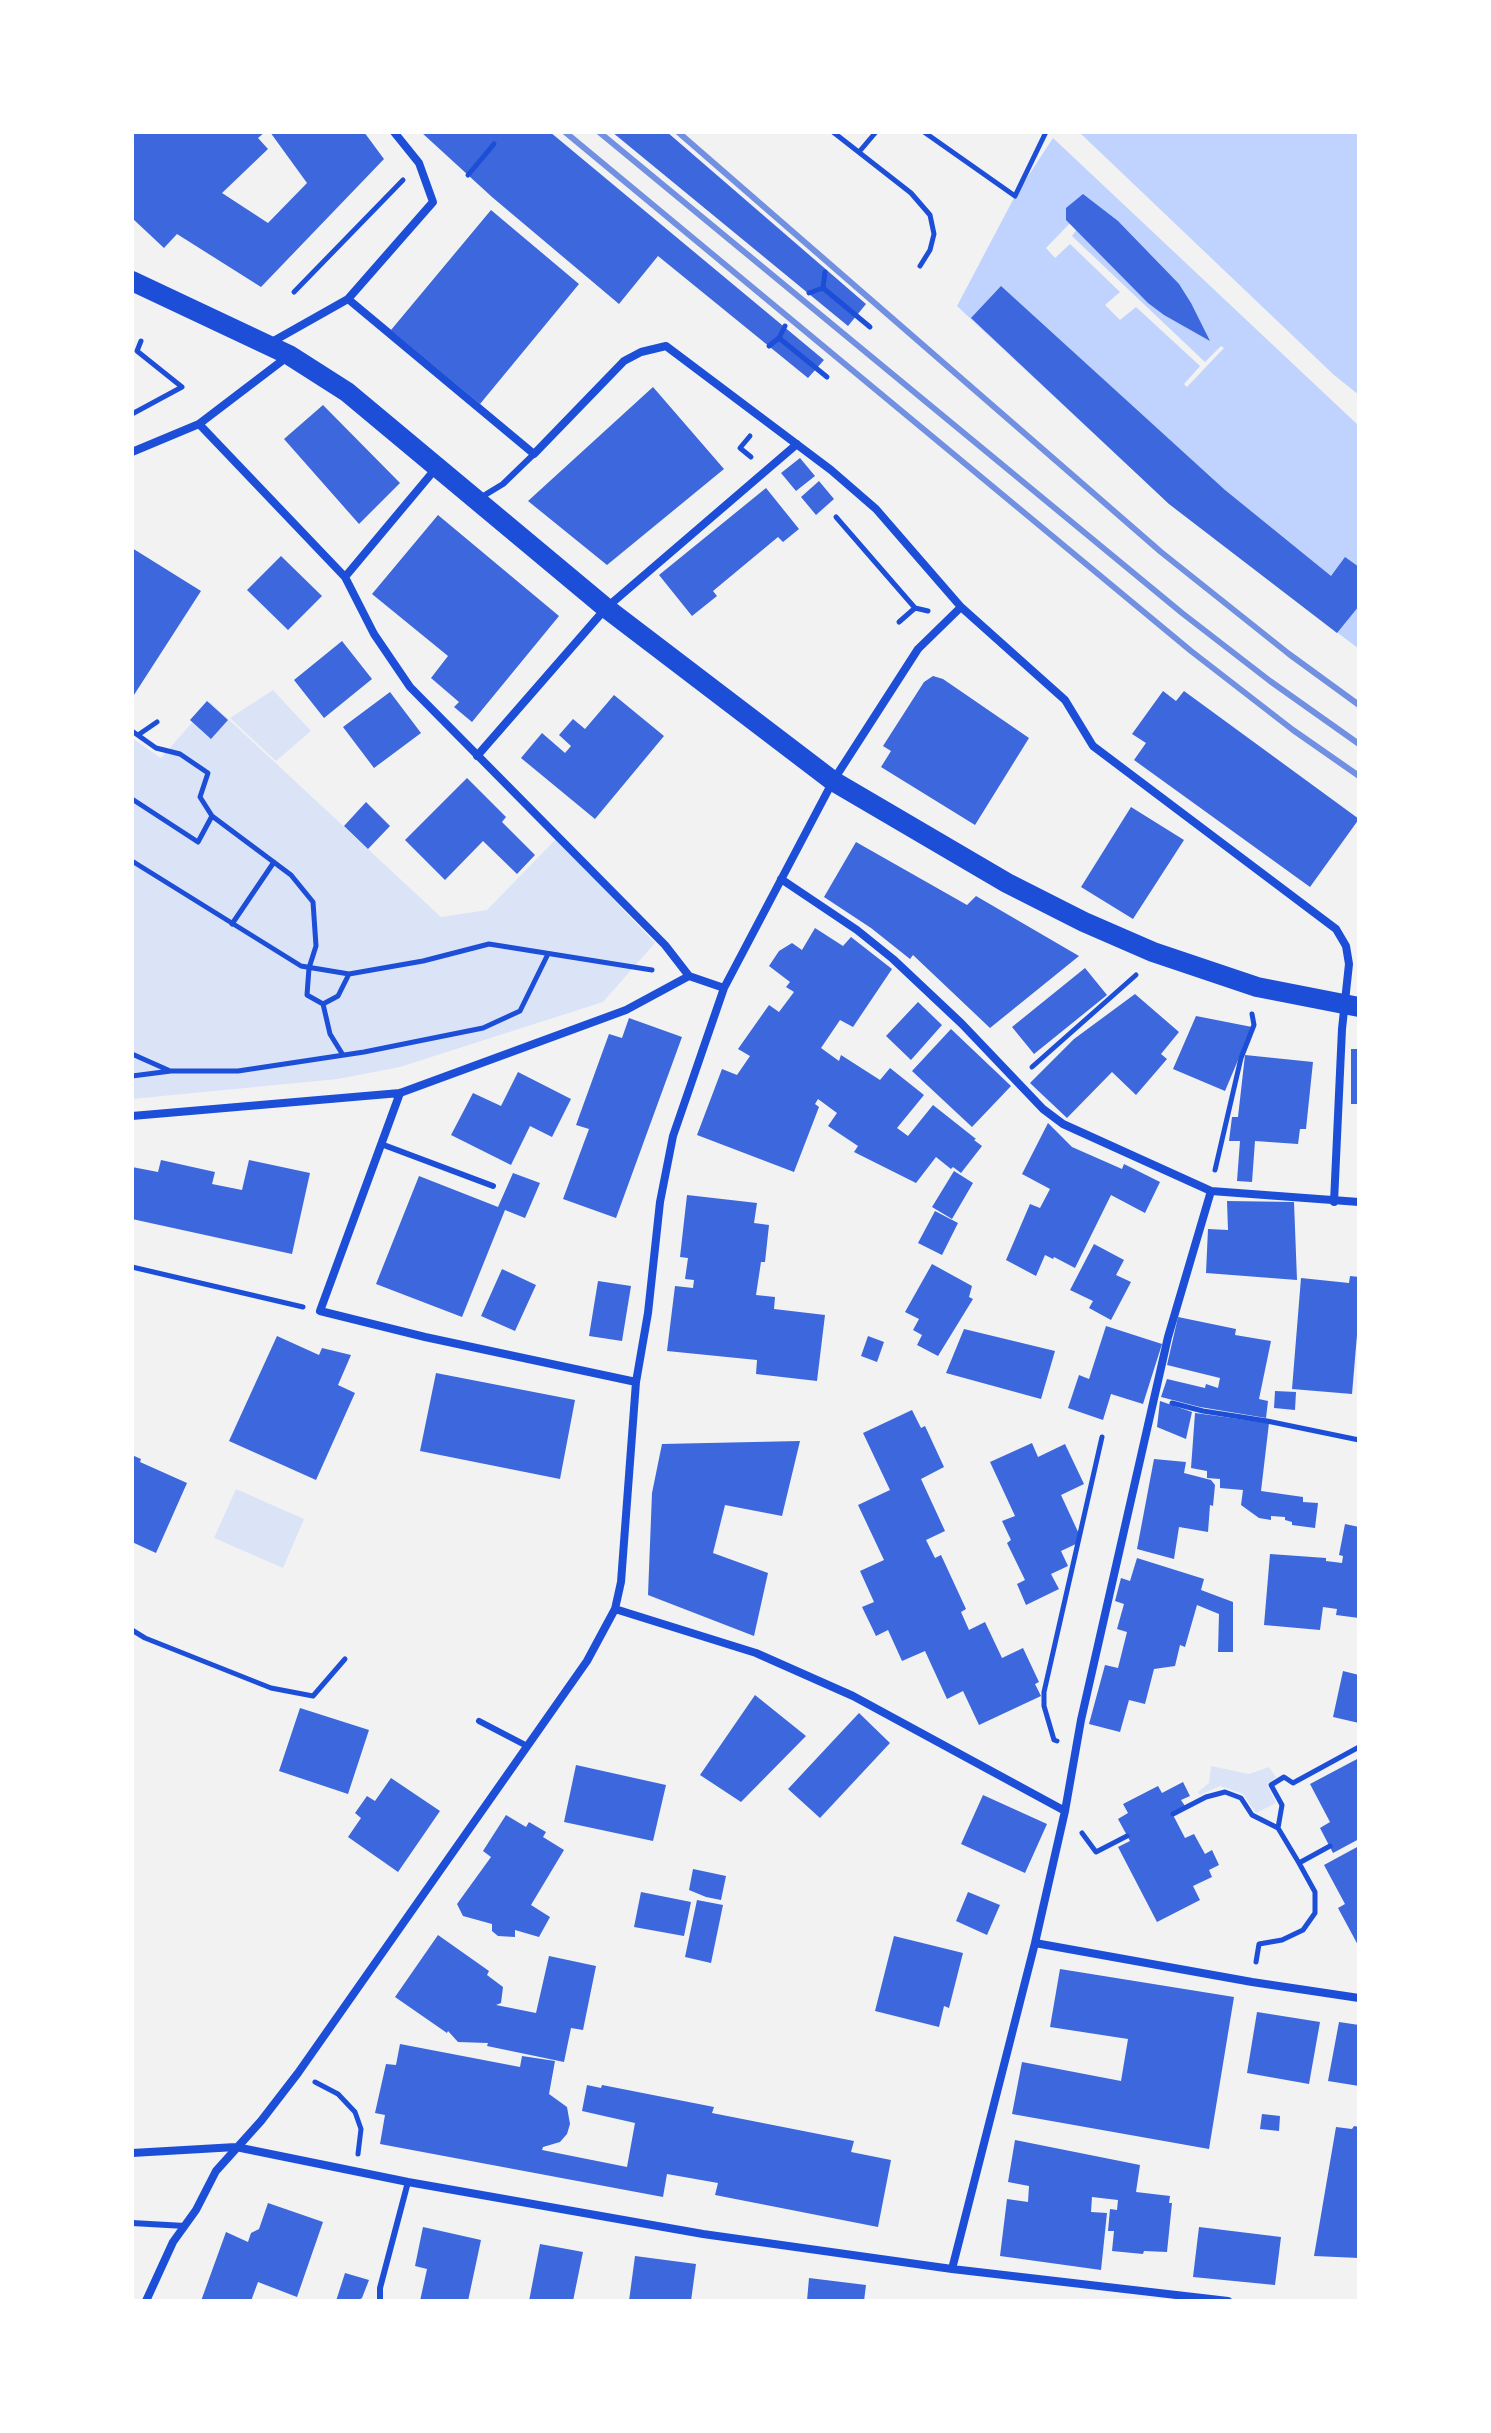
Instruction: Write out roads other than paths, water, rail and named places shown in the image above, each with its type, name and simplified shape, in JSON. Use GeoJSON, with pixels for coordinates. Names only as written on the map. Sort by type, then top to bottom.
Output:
{"type":"FeatureCollection","features":[{"type":"Feature","properties":{"kind":"main road"},"geometry":{"type":"LineString","coordinates":[[133,281],[203,317],[289,355],[347,392],[606,608],[833,781],[1007,883],[1153,952],[1257,987],[1352,1006]]}},
{"type":"Feature","properties":{"kind":"street"},"geometry":{"type":"LineString","coordinates":[[267,345],[348,299],[433,202],[419,163],[394,132]]}},
{"type":"Feature","properties":{"kind":"street"},"geometry":{"type":"LineString","coordinates":[[348,299],[534,454],[624,361],[641,352],[666,346],[797,444],[876,509],[961,607],[1065,700],[1093,746],[1336,929],[1346,946],[1352,1006],[1334,1202]]}},
{"type":"Feature","properties":{"kind":"street"},"geometry":{"type":"LineString","coordinates":[[132,452],[199,424],[289,355]]}},
{"type":"Feature","properties":{"kind":"street"},"geometry":{"type":"LineString","coordinates":[[199,424],[345,577],[374,634],[410,687],[665,945],[689,976],[724,988]]}},
{"type":"Feature","properties":{"kind":"street"},"geometry":{"type":"LineString","coordinates":[[477,756],[606,608],[797,444]]}},
{"type":"Feature","properties":{"kind":"street"},"geometry":{"type":"LineString","coordinates":[[345,577],[437,467]]}},
{"type":"Feature","properties":{"kind":"street"},"geometry":{"type":"LineString","coordinates":[[146,2301],[173,2242],[196,2210],[216,2171],[261,2121],[298,2073],[587,1661],[615,1609],[621,1582],[636,1382],[648,1313],[660,1202],[673,1136],[724,988],[833,781],[918,649],[961,607]]}},
{"type":"Feature","properties":{"kind":"street"},"geometry":{"type":"LineString","coordinates":[[781,879],[857,930],[893,959],[962,1024],[1043,1109],[1063,1124],[1211,1191],[1359,1202]]}},
{"type":"Feature","properties":{"kind":"street"},"geometry":{"type":"LineString","coordinates":[[132,1116],[400,1093],[626,1010],[689,976]]}},
{"type":"Feature","properties":{"kind":"street"},"geometry":{"type":"LineString","coordinates":[[400,1093],[320,1311],[636,1382]]}},
{"type":"Feature","properties":{"kind":"street"},"geometry":{"type":"LineString","coordinates":[[952,2269],[1035,1943],[1142,1447],[1176,1306],[1211,1191]]}},
{"type":"Feature","properties":{"kind":"street"},"geometry":{"type":"LineString","coordinates":[[615,1609],[756,1653],[853,1696],[1065,1811]]}},
{"type":"Feature","properties":{"kind":"street"},"geometry":{"type":"LineString","coordinates":[[1035,1943],[1359,1998]]}},
{"type":"Feature","properties":{"kind":"street"},"geometry":{"type":"LineString","coordinates":[[132,2153],[236,2147],[408,2182],[703,2234],[952,2269],[1228,2301]]}},
{"type":"Feature","properties":{"kind":"lane"},"geometry":{"type":"LineString","coordinates":[[477,500],[503,484],[534,454]]}},
{"type":"Feature","properties":{"kind":"lane"},"geometry":{"type":"LineString","coordinates":[[381,1144],[493,1186]]}},
{"type":"Feature","properties":{"kind":"lane"},"geometry":{"type":"LineString","coordinates":[[479,1721],[527,1746]]}},
{"type":"Feature","properties":{"kind":"lane"},"geometry":{"type":"LineString","coordinates":[[380,2301],[380,2288],[408,2182]]}},
{"type":"Feature","properties":{"kind":"lane"},"geometry":{"type":"LineString","coordinates":[[132,2223],[185,2226]]}},
{"type":"Feature","properties":{"kind":"water"},"geometry":{"type":"Polygon","coordinates":[[[1079,132],[1359,132],[1359,395],[1334,375],[1079,132]]]}},
{"type":"Feature","properties":{"kind":"water"},"geometry":{"type":"Polygon","coordinates":[[[1053,138],[1359,426],[1359,649],[1169,504],[957,306],[1015,196],[1053,138]]]}},
{"type":"Feature","properties":{"kind":"railway"},"geometry":{"type":"LineString","coordinates":[[565,132],[1191,651],[1293,730],[1359,776]]}},
{"type":"Feature","properties":{"kind":"railway"},"geometry":{"type":"LineString","coordinates":[[599,132],[1182,613],[1359,744]]}},
{"type":"Feature","properties":{"kind":"railway"},"geometry":{"type":"LineString","coordinates":[[678,132],[1161,552],[1289,654],[1359,705]]}}]}
